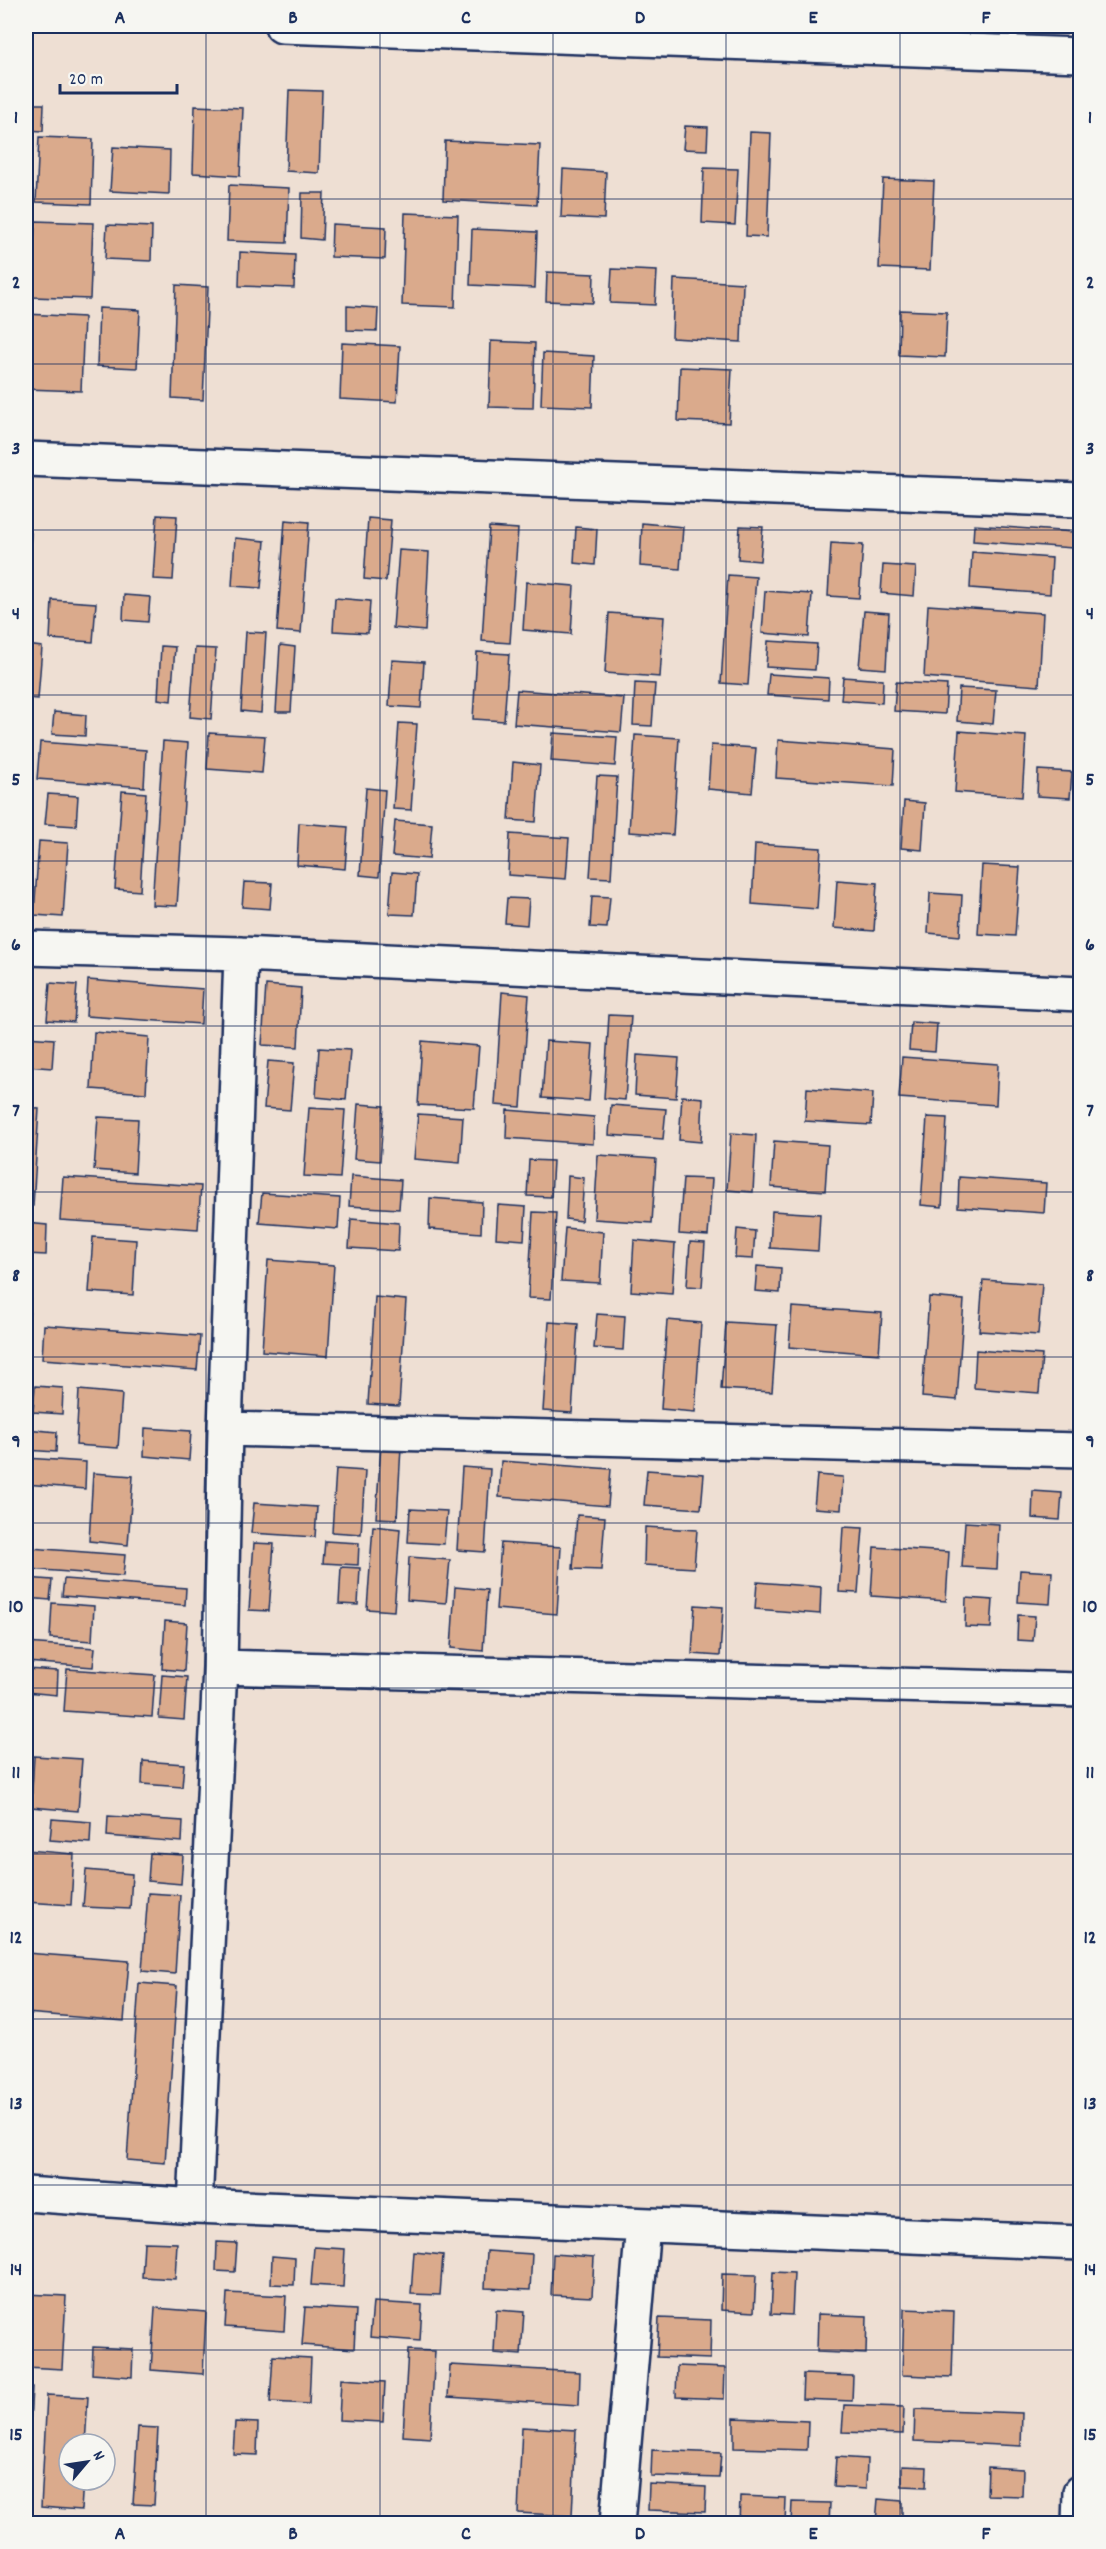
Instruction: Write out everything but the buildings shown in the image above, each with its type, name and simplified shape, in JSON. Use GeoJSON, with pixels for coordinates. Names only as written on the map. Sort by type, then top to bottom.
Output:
{"type":"FeatureCollection","features":[{"type":"Feature","properties":{"kind":"street"},"geometry":{"type":"LineString","coordinates":[[282,26],[752,34],[1080,55]]}},
{"type":"Feature","properties":{"kind":"street"},"geometry":{"type":"LineString","coordinates":[[26,459],[1080,500]]}},
{"type":"Feature","properties":{"kind":"street"},"geometry":{"type":"LineString","coordinates":[[26,948],[241,954],[1080,994]]}},
{"type":"Feature","properties":{"kind":"street"},"geometry":{"type":"LineString","coordinates":[[195,2206],[220,1666],[225,1429],[241,954]]}},
{"type":"Feature","properties":{"kind":"street"},"geometry":{"type":"LineString","coordinates":[[225,1429],[1080,1450]]}},
{"type":"Feature","properties":{"kind":"street"},"geometry":{"type":"LineString","coordinates":[[220,1666],[1080,1690]]}},
{"type":"Feature","properties":{"kind":"street"},"geometry":{"type":"LineString","coordinates":[[26,2194],[195,2206],[1080,2243]]}},
{"type":"Feature","properties":{"kind":"street"},"geometry":{"type":"LineString","coordinates":[[617,2523],[643,2224]]}},
{"type":"Feature","properties":{"kind":"street"},"geometry":{"type":"LineString","coordinates":[[1079,2523],[1080,2492]]}}]}
